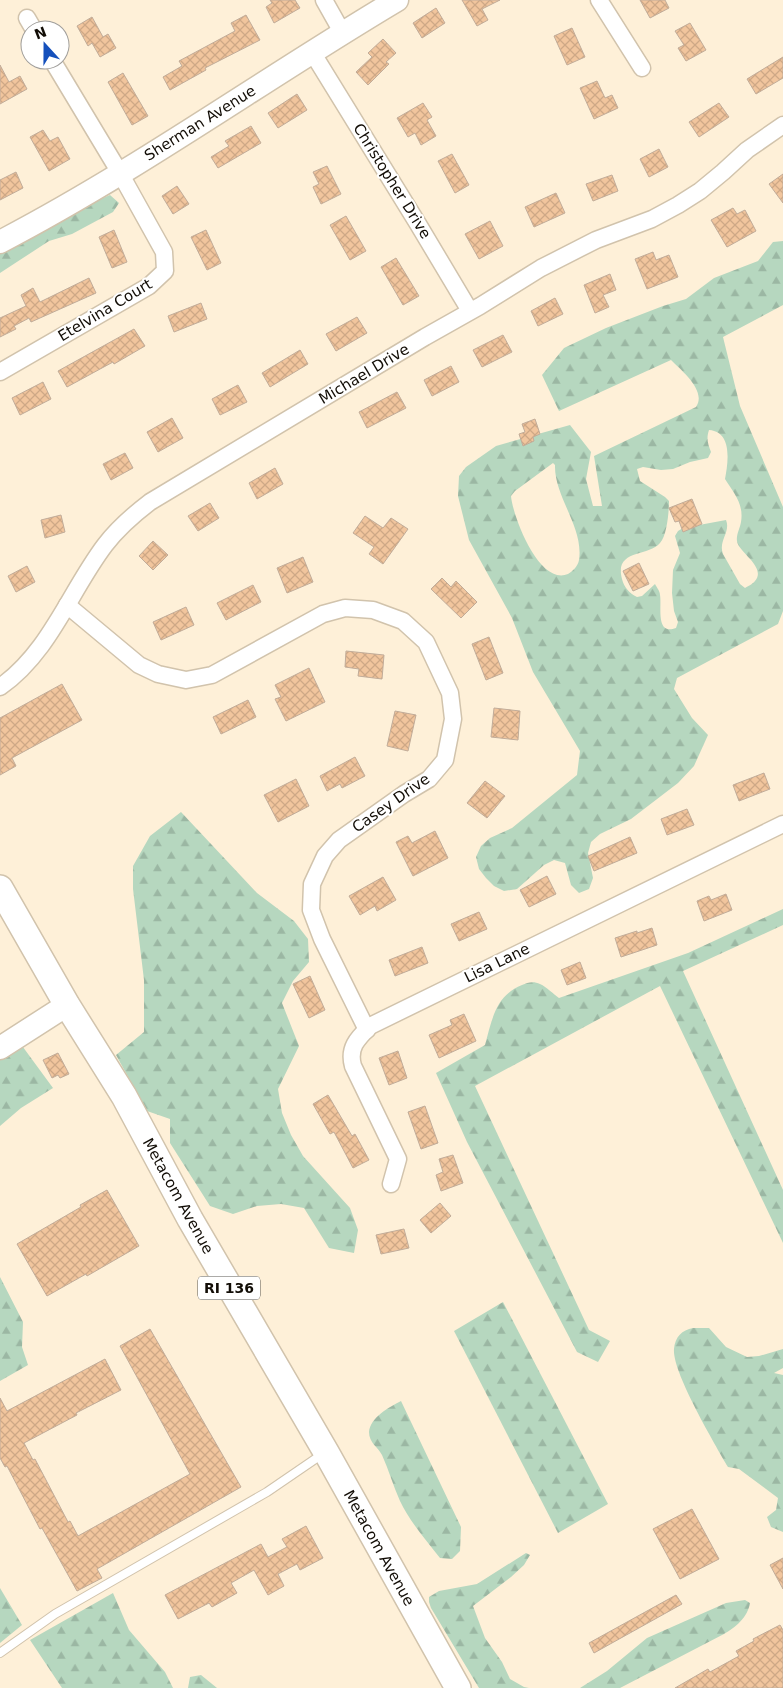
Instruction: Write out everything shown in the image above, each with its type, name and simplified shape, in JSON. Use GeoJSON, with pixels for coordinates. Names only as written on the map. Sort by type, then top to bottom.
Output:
{"type":"FeatureCollection","features":[{"type":"Feature","properties":{"kind":"main road","name":"Metacom Avenue"},"geometry":{"type":"LineString","coordinates":[[0,888],[67,1005],[124,1096],[190,1220],[326,1452],[458,1688]]}},
{"type":"Feature","properties":{"kind":"street"},"geometry":{"type":"LineString","coordinates":[[324,0],[342,32]]}},
{"type":"Feature","properties":{"kind":"street","name":"Sherman Avenue"},"geometry":{"type":"LineString","coordinates":[[0,242],[83,197],[342,32],[397,0]]}},
{"type":"Feature","properties":{"kind":"street"},"geometry":{"type":"LineString","coordinates":[[600,0],[642,68]]}},
{"type":"Feature","properties":{"kind":"street","name":"Christopher Drive"},"geometry":{"type":"LineString","coordinates":[[312,52],[470,311]]}},
{"type":"Feature","properties":{"kind":"street","name":"Etelvina Court"},"geometry":{"type":"LineString","coordinates":[[0,372],[149,286],[165,271],[164,252],[120,173],[58,70]]}},
{"type":"Feature","properties":{"kind":"street","name":"Michael Drive"},"geometry":{"type":"LineString","coordinates":[[0,687],[24,666],[44,642],[96,558],[111,538],[125,522],[150,502],[549,264],[596,240],[652,219],[678,205],[704,188],[746,150],[783,125]]}},
{"type":"Feature","properties":{"kind":"street","name":"Casey Drive"},"geometry":{"type":"LineString","coordinates":[[67,605],[139,665],[158,674],[186,680],[212,675],[324,614],[344,608],[373,610],[404,620],[426,642],[450,694],[453,720],[445,760],[429,779],[404,794],[339,840],[325,856],[312,884],[311,910],[316,924],[367,1030]]}},
{"type":"Feature","properties":{"kind":"street","name":"Lisa Lane"},"geometry":{"type":"LineString","coordinates":[[391,1184],[398,1159],[353,1066],[351,1057],[356,1039],[370,1026],[783,824]]}},
{"type":"Feature","properties":{"kind":"street"},"geometry":{"type":"LineString","coordinates":[[0,1048],[67,1005]]}},
{"type":"Feature","properties":{"kind":"lane"},"geometry":{"type":"LineString","coordinates":[[0,1653],[55,1614],[266,1492],[326,1452]]}},
{"type":"Feature","properties":{"kind":"green space"},"geometry":{"type":"Polygon","coordinates":[[[110,195],[119,203],[113,212],[72,234],[49,241],[0,273],[0,248],[53,220],[110,195]]]}},
{"type":"Feature","properties":{"kind":"green space"},"geometry":{"type":"Polygon","coordinates":[[[783,241],[783,305],[723,337],[740,406],[783,507],[783,611],[778,624],[677,678],[674,689],[692,718],[708,735],[694,766],[678,783],[631,819],[600,834],[591,842],[588,853],[593,878],[589,889],[579,893],[571,885],[565,863],[554,860],[544,865],[517,889],[504,891],[494,886],[479,869],[476,857],[481,846],[490,838],[512,828],[577,775],[580,751],[533,672],[512,618],[469,540],[458,496],[459,476],[466,467],[496,446],[570,425],[591,452],[586,479],[593,506],[602,506],[594,456],[696,407],[699,401],[696,388],[687,375],[671,360],[559,411],[542,375],[564,348],[606,328],[686,299],[714,278],[758,261],[773,242],[783,241]],[[709,430],[708,441],[711,452],[708,458],[690,462],[673,469],[661,470],[643,467],[637,469],[640,481],[669,501],[668,517],[666,529],[660,543],[655,547],[627,558],[621,569],[622,579],[627,590],[637,597],[642,596],[655,584],[660,594],[662,624],[665,628],[669,629],[676,628],[678,622],[674,611],[672,593],[673,570],[680,553],[675,536],[683,528],[726,520],[727,529],[722,545],[723,554],[740,584],[745,588],[754,582],[758,576],[755,565],[737,541],[742,516],[738,499],[725,479],[728,457],[725,442],[717,432],[709,430]],[[553,463],[511,496],[517,519],[529,547],[547,570],[557,575],[568,574],[575,568],[579,560],[579,548],[573,524],[559,489],[553,463]]]}},
{"type":"Feature","properties":{"kind":"green space"},"geometry":{"type":"Polygon","coordinates":[[[181,812],[257,893],[294,921],[308,939],[309,962],[293,981],[282,1003],[299,1046],[278,1089],[282,1113],[291,1135],[303,1156],[350,1208],[358,1230],[354,1253],[329,1248],[304,1208],[281,1204],[257,1206],[233,1214],[210,1206],[170,1143],[170,1119],[147,1111],[116,1055],[144,1032],[144,980],[133,889],[133,866],[150,836],[181,812]]]}},
{"type":"Feature","properties":{"kind":"green space"},"geometry":{"type":"Polygon","coordinates":[[[783,909],[783,925],[683,971],[783,1190],[783,1243],[660,986],[475,1086],[589,1330],[610,1341],[598,1362],[577,1352],[467,1142],[436,1073],[485,1045],[500,1002],[513,990],[526,983],[538,983],[559,998],[688,953],[783,909]]]}},
{"type":"Feature","properties":{"kind":"green space"},"geometry":{"type":"Polygon","coordinates":[[[20,1043],[53,1088],[21,1108],[0,1126],[0,1055],[20,1043]]]}},
{"type":"Feature","properties":{"kind":"green space"},"geometry":{"type":"Polygon","coordinates":[[[0,1277],[23,1322],[22,1347],[28,1365],[0,1381],[0,1277]]]}},
{"type":"Feature","properties":{"kind":"green space"},"geometry":{"type":"Polygon","coordinates":[[[503,1302],[608,1504],[558,1533],[454,1331],[503,1302]]]}},
{"type":"Feature","properties":{"kind":"green space"},"geometry":{"type":"Polygon","coordinates":[[[709,1328],[726,1347],[747,1357],[759,1356],[783,1349],[783,1368],[774,1373],[783,1375],[783,1532],[771,1527],[767,1517],[776,1510],[778,1498],[739,1469],[728,1467],[687,1390],[675,1360],[674,1349],[680,1335],[686,1330],[709,1328]]]}},
{"type":"Feature","properties":{"kind":"green space"},"geometry":{"type":"Polygon","coordinates":[[[401,1401],[461,1527],[460,1551],[452,1559],[440,1558],[413,1524],[400,1501],[382,1455],[369,1436],[370,1427],[376,1418],[401,1401]]]}},
{"type":"Feature","properties":{"kind":"green space"},"geometry":{"type":"Polygon","coordinates":[[[526,1553],[530,1555],[524,1565],[473,1606],[485,1638],[502,1662],[510,1679],[529,1688],[479,1688],[431,1608],[429,1597],[439,1591],[477,1584],[526,1553]]]}},
{"type":"Feature","properties":{"kind":"green space"},"geometry":{"type":"Polygon","coordinates":[[[0,1588],[22,1625],[0,1643],[0,1588]]]}},
{"type":"Feature","properties":{"kind":"green space"},"geometry":{"type":"Polygon","coordinates":[[[113,1593],[129,1630],[165,1672],[173,1688],[62,1688],[30,1640],[113,1593]]]}},
{"type":"Feature","properties":{"kind":"green space"},"geometry":{"type":"Polygon","coordinates":[[[745,1600],[750,1603],[747,1613],[737,1625],[724,1634],[620,1688],[580,1688],[607,1671],[647,1638],[726,1603],[745,1600]]]}},
{"type":"Feature","properties":{"kind":"green space"},"geometry":{"type":"Polygon","coordinates":[[[201,1675],[217,1688],[188,1688],[190,1677],[201,1675]]]}},
{"type":"Feature","properties":{"kind":"building"},"geometry":{"type":"Polygon","coordinates":[[[270,0],[295,0],[300,8],[274,23],[266,7],[272,3],[270,0]]]}},
{"type":"Feature","properties":{"kind":"building"},"geometry":{"type":"Polygon","coordinates":[[[462,0],[500,0],[482,9],[488,20],[477,26],[462,0]]]}},
{"type":"Feature","properties":{"kind":"building"},"geometry":{"type":"Polygon","coordinates":[[[640,0],[665,0],[669,8],[650,18],[640,0]]]}},
{"type":"Feature","properties":{"kind":"building"},"geometry":{"type":"Polygon","coordinates":[[[436,8],[445,23],[422,38],[413,23],[436,8]]]}},
{"type":"Feature","properties":{"kind":"building"},"geometry":{"type":"Polygon","coordinates":[[[246,15],[260,40],[205,68],[206,70],[170,90],[163,77],[182,66],[179,61],[235,31],[231,23],[246,15]]]}},
{"type":"Feature","properties":{"kind":"building"},"geometry":{"type":"Polygon","coordinates":[[[92,17],[103,37],[108,34],[116,48],[100,57],[92,43],[88,46],[77,26],[92,17]]]}},
{"type":"Feature","properties":{"kind":"building"},"geometry":{"type":"Polygon","coordinates":[[[690,23],[706,50],[686,61],[678,48],[684,45],[675,31],[690,23]]]}},
{"type":"Feature","properties":{"kind":"building"},"geometry":{"type":"Polygon","coordinates":[[[572,28],[585,57],[567,65],[554,36],[572,28]]]}},
{"type":"Feature","properties":{"kind":"building"},"geometry":{"type":"Polygon","coordinates":[[[383,39],[396,53],[386,62],[389,64],[368,85],[356,72],[372,57],[368,53],[383,39]]]}},
{"type":"Feature","properties":{"kind":"building"},"geometry":{"type":"Polygon","coordinates":[[[783,57],[783,78],[756,94],[747,79],[783,57]]]}},
{"type":"Feature","properties":{"kind":"building"},"geometry":{"type":"Polygon","coordinates":[[[0,65],[9,82],[20,76],[27,89],[0,104],[0,65]]]}},
{"type":"Feature","properties":{"kind":"building"},"geometry":{"type":"Polygon","coordinates":[[[123,73],[148,116],[132,125],[108,82],[123,73]]]}},
{"type":"Feature","properties":{"kind":"building"},"geometry":{"type":"Polygon","coordinates":[[[597,81],[605,98],[612,95],[618,108],[594,119],[580,88],[597,81]]]}},
{"type":"Feature","properties":{"kind":"building"},"geometry":{"type":"Polygon","coordinates":[[[297,94],[307,110],[278,128],[268,113],[297,94]]]}},
{"type":"Feature","properties":{"kind":"building"},"geometry":{"type":"Polygon","coordinates":[[[423,103],[432,117],[427,120],[436,136],[421,145],[415,133],[408,137],[397,118],[423,103]]]}},
{"type":"Feature","properties":{"kind":"building"},"geometry":{"type":"Polygon","coordinates":[[[719,103],[729,117],[699,137],[689,122],[719,103]]]}},
{"type":"Feature","properties":{"kind":"building"},"geometry":{"type":"Polygon","coordinates":[[[251,126],[261,143],[218,168],[211,157],[229,146],[225,141],[251,126]]]}},
{"type":"Feature","properties":{"kind":"building"},"geometry":{"type":"Polygon","coordinates":[[[43,130],[50,141],[58,137],[70,159],[49,171],[30,137],[43,130]]]}},
{"type":"Feature","properties":{"kind":"building"},"geometry":{"type":"Polygon","coordinates":[[[659,149],[668,167],[649,177],[640,159],[659,149]]]}},
{"type":"Feature","properties":{"kind":"building"},"geometry":{"type":"Polygon","coordinates":[[[452,154],[469,185],[455,193],[438,161],[452,154]]]}},
{"type":"Feature","properties":{"kind":"building"},"geometry":{"type":"Polygon","coordinates":[[[327,166],[341,194],[321,204],[313,187],[319,184],[313,172],[327,166]]]}},
{"type":"Feature","properties":{"kind":"building"},"geometry":{"type":"Polygon","coordinates":[[[16,172],[23,188],[0,200],[0,180],[16,172]]]}},
{"type":"Feature","properties":{"kind":"building"},"geometry":{"type":"Polygon","coordinates":[[[783,174],[783,203],[769,184],[783,174]]]}},
{"type":"Feature","properties":{"kind":"building"},"geometry":{"type":"Polygon","coordinates":[[[612,175],[618,191],[593,201],[586,184],[612,175]]]}},
{"type":"Feature","properties":{"kind":"building"},"geometry":{"type":"Polygon","coordinates":[[[177,186],[189,204],[173,214],[162,196],[177,186]]]}},
{"type":"Feature","properties":{"kind":"building"},"geometry":{"type":"Polygon","coordinates":[[[556,193],[565,213],[534,227],[525,207],[556,193]]]}},
{"type":"Feature","properties":{"kind":"building"},"geometry":{"type":"Polygon","coordinates":[[[733,208],[737,214],[745,210],[756,231],[727,247],[711,220],[733,208]]]}},
{"type":"Feature","properties":{"kind":"building"},"geometry":{"type":"Polygon","coordinates":[[[346,216],[366,251],[350,260],[330,225],[346,216]]]}},
{"type":"Feature","properties":{"kind":"building"},"geometry":{"type":"Polygon","coordinates":[[[490,221],[503,246],[479,259],[465,234],[490,221]]]}},
{"type":"Feature","properties":{"kind":"building"},"geometry":{"type":"Polygon","coordinates":[[[114,230],[127,262],[112,268],[99,237],[114,230]]]}},
{"type":"Feature","properties":{"kind":"building"},"geometry":{"type":"Polygon","coordinates":[[[206,230],[221,263],[207,270],[191,237],[206,230]]]}},
{"type":"Feature","properties":{"kind":"building"},"geometry":{"type":"Polygon","coordinates":[[[653,252],[656,260],[669,255],[678,277],[647,289],[635,259],[653,252]]]}},
{"type":"Feature","properties":{"kind":"building"},"geometry":{"type":"Polygon","coordinates":[[[396,258],[419,296],[403,305],[381,267],[396,258]]]}},
{"type":"Feature","properties":{"kind":"building"},"geometry":{"type":"Polygon","coordinates":[[[610,274],[616,290],[603,295],[609,307],[595,313],[584,285],[610,274]]]}},
{"type":"Feature","properties":{"kind":"building"},"geometry":{"type":"Polygon","coordinates":[[[89,278],[96,293],[31,322],[29,318],[14,326],[16,329],[0,337],[0,318],[26,306],[21,295],[33,288],[40,302],[89,278]]]}},
{"type":"Feature","properties":{"kind":"building"},"geometry":{"type":"Polygon","coordinates":[[[555,298],[563,314],[538,326],[531,311],[555,298]]]}},
{"type":"Feature","properties":{"kind":"building"},"geometry":{"type":"Polygon","coordinates":[[[201,303],[207,319],[174,332],[168,316],[201,303]]]}},
{"type":"Feature","properties":{"kind":"building"},"geometry":{"type":"Polygon","coordinates":[[[357,317],[367,333],[336,351],[326,334],[357,317]]]}},
{"type":"Feature","properties":{"kind":"building"},"geometry":{"type":"Polygon","coordinates":[[[134,329],[145,346],[114,364],[113,362],[67,387],[58,371],[134,329]]]}},
{"type":"Feature","properties":{"kind":"building"},"geometry":{"type":"Polygon","coordinates":[[[503,335],[512,352],[482,367],[473,350],[503,335]]]}},
{"type":"Feature","properties":{"kind":"building"},"geometry":{"type":"Polygon","coordinates":[[[300,350],[308,364],[270,387],[262,373],[300,350]]]}},
{"type":"Feature","properties":{"kind":"building"},"geometry":{"type":"Polygon","coordinates":[[[451,366],[459,382],[432,396],[424,380],[451,366]]]}},
{"type":"Feature","properties":{"kind":"building"},"geometry":{"type":"Polygon","coordinates":[[[43,382],[51,399],[20,415],[12,398],[43,382]]]}},
{"type":"Feature","properties":{"kind":"building"},"geometry":{"type":"Polygon","coordinates":[[[238,385],[247,402],[220,415],[212,399],[238,385]]]}},
{"type":"Feature","properties":{"kind":"building"},"geometry":{"type":"Polygon","coordinates":[[[397,392],[406,408],[367,428],[359,412],[397,392]]]}},
{"type":"Feature","properties":{"kind":"building"},"geometry":{"type":"Polygon","coordinates":[[[172,418],[183,438],[158,452],[147,432],[172,418]]]}},
{"type":"Feature","properties":{"kind":"building"},"geometry":{"type":"Polygon","coordinates":[[[535,419],[540,434],[533,437],[534,441],[523,446],[519,434],[525,432],[522,424],[535,419]]]}},
{"type":"Feature","properties":{"kind":"building"},"geometry":{"type":"Polygon","coordinates":[[[125,453],[133,468],[111,480],[103,464],[125,453]]]}},
{"type":"Feature","properties":{"kind":"building"},"geometry":{"type":"Polygon","coordinates":[[[275,468],[283,484],[257,499],[249,483],[275,468]]]}},
{"type":"Feature","properties":{"kind":"building"},"geometry":{"type":"Polygon","coordinates":[[[692,499],[702,524],[683,532],[679,521],[675,522],[669,508],[692,499]]]}},
{"type":"Feature","properties":{"kind":"building"},"geometry":{"type":"Polygon","coordinates":[[[210,503],[219,518],[198,531],[188,516],[210,503]]]}},
{"type":"Feature","properties":{"kind":"building"},"geometry":{"type":"Polygon","coordinates":[[[61,515],[65,532],[45,538],[41,520],[61,515]]]}},
{"type":"Feature","properties":{"kind":"building"},"geometry":{"type":"Polygon","coordinates":[[[365,516],[383,528],[391,518],[408,529],[383,564],[369,554],[374,547],[353,533],[365,516]]]}},
{"type":"Feature","properties":{"kind":"building"},"geometry":{"type":"Polygon","coordinates":[[[153,541],[168,555],[153,570],[139,556],[153,541]]]}},
{"type":"Feature","properties":{"kind":"building"},"geometry":{"type":"Polygon","coordinates":[[[303,557],[313,582],[287,593],[277,568],[303,557]]]}},
{"type":"Feature","properties":{"kind":"building"},"geometry":{"type":"Polygon","coordinates":[[[639,563],[649,584],[633,591],[623,571],[639,563]]]}},
{"type":"Feature","properties":{"kind":"building"},"geometry":{"type":"Polygon","coordinates":[[[27,566],[35,582],[16,592],[8,576],[27,566]]]}},
{"type":"Feature","properties":{"kind":"building"},"geometry":{"type":"Polygon","coordinates":[[[442,578],[451,587],[456,581],[477,602],[461,618],[431,589],[442,578]]]}},
{"type":"Feature","properties":{"kind":"building"},"geometry":{"type":"Polygon","coordinates":[[[253,585],[261,602],[226,620],[217,603],[253,585]]]}},
{"type":"Feature","properties":{"kind":"building"},"geometry":{"type":"Polygon","coordinates":[[[186,607],[194,625],[161,640],[153,622],[186,607]]]}},
{"type":"Feature","properties":{"kind":"building"},"geometry":{"type":"Polygon","coordinates":[[[489,637],[503,673],[486,680],[472,644],[489,637]]]}},
{"type":"Feature","properties":{"kind":"building"},"geometry":{"type":"Polygon","coordinates":[[[346,651],[384,655],[382,679],[358,676],[359,669],[345,667],[346,651]]]}},
{"type":"Feature","properties":{"kind":"building"},"geometry":{"type":"Polygon","coordinates":[[[309,668],[325,702],[286,721],[275,699],[281,697],[275,685],[309,668]]]}},
{"type":"Feature","properties":{"kind":"building"},"geometry":{"type":"Polygon","coordinates":[[[62,684],[82,720],[12,758],[16,766],[0,775],[0,718],[62,684]]]}},
{"type":"Feature","properties":{"kind":"building"},"geometry":{"type":"Polygon","coordinates":[[[248,700],[256,717],[221,734],[213,717],[248,700]]]}},
{"type":"Feature","properties":{"kind":"building"},"geometry":{"type":"Polygon","coordinates":[[[494,708],[520,711],[518,740],[491,737],[494,708]]]}},
{"type":"Feature","properties":{"kind":"building"},"geometry":{"type":"Polygon","coordinates":[[[395,711],[416,715],[408,751],[387,746],[395,711]]]}},
{"type":"Feature","properties":{"kind":"building"},"geometry":{"type":"Polygon","coordinates":[[[355,757],[365,776],[342,788],[340,784],[327,791],[320,776],[355,757]]]}},
{"type":"Feature","properties":{"kind":"building"},"geometry":{"type":"Polygon","coordinates":[[[764,773],[770,789],[739,801],[733,785],[764,773]]]}},
{"type":"Feature","properties":{"kind":"building"},"geometry":{"type":"Polygon","coordinates":[[[296,779],[309,806],[278,822],[264,795],[296,779]]]}},
{"type":"Feature","properties":{"kind":"building"},"geometry":{"type":"Polygon","coordinates":[[[485,781],[505,796],[487,818],[467,803],[485,781]]]}},
{"type":"Feature","properties":{"kind":"building"},"geometry":{"type":"Polygon","coordinates":[[[687,809],[694,825],[667,835],[661,819],[687,809]]]}},
{"type":"Feature","properties":{"kind":"building"},"geometry":{"type":"Polygon","coordinates":[[[435,831],[448,858],[413,876],[396,842],[408,836],[412,843],[435,831]]]}},
{"type":"Feature","properties":{"kind":"building"},"geometry":{"type":"Polygon","coordinates":[[[630,837],[637,853],[594,871],[588,856],[630,837]]]}},
{"type":"Feature","properties":{"kind":"building"},"geometry":{"type":"Polygon","coordinates":[[[547,876],[556,894],[529,907],[520,890],[547,876]]]}},
{"type":"Feature","properties":{"kind":"building"},"geometry":{"type":"Polygon","coordinates":[[[383,877],[396,900],[377,911],[375,906],[360,915],[349,896],[383,877]]]}},
{"type":"Feature","properties":{"kind":"building"},"geometry":{"type":"Polygon","coordinates":[[[726,894],[732,910],[704,921],[697,901],[709,896],[711,900],[726,894]]]}},
{"type":"Feature","properties":{"kind":"building"},"geometry":{"type":"Polygon","coordinates":[[[479,912],[487,929],[459,941],[451,924],[479,912]]]}},
{"type":"Feature","properties":{"kind":"building"},"geometry":{"type":"Polygon","coordinates":[[[652,928],[657,945],[621,957],[615,938],[652,928]]]}},
{"type":"Feature","properties":{"kind":"building"},"geometry":{"type":"Polygon","coordinates":[[[422,947],[428,963],[395,976],[389,960],[422,947]]]}},
{"type":"Feature","properties":{"kind":"building"},"geometry":{"type":"Polygon","coordinates":[[[580,962],[586,978],[567,985],[561,970],[580,962]]]}},
{"type":"Feature","properties":{"kind":"building"},"geometry":{"type":"Polygon","coordinates":[[[310,976],[325,1010],[309,1018],[293,984],[310,976]]]}},
{"type":"Feature","properties":{"kind":"building"},"geometry":{"type":"Polygon","coordinates":[[[464,1014],[476,1041],[439,1058],[429,1035],[452,1025],[450,1020],[464,1014]]]}},
{"type":"Feature","properties":{"kind":"building"},"geometry":{"type":"Polygon","coordinates":[[[398,1051],[407,1078],[389,1085],[379,1058],[398,1051]]]}},
{"type":"Feature","properties":{"kind":"building"},"geometry":{"type":"Polygon","coordinates":[[[58,1053],[69,1074],[60,1078],[58,1075],[52,1078],[43,1060],[58,1053]]]}},
{"type":"Feature","properties":{"kind":"building"},"geometry":{"type":"Polygon","coordinates":[[[328,1095],[352,1136],[355,1134],[369,1160],[353,1168],[334,1132],[330,1134],[313,1104],[328,1095]]]}},
{"type":"Feature","properties":{"kind":"building"},"geometry":{"type":"Polygon","coordinates":[[[425,1106],[438,1143],[421,1149],[408,1112],[425,1106]]]}},
{"type":"Feature","properties":{"kind":"building"},"geometry":{"type":"Polygon","coordinates":[[[453,1155],[463,1183],[441,1191],[436,1175],[443,1172],[439,1159],[453,1155]]]}},
{"type":"Feature","properties":{"kind":"building"},"geometry":{"type":"Polygon","coordinates":[[[107,1190],[139,1246],[87,1276],[86,1274],[47,1296],[17,1244],[107,1190]]]}},
{"type":"Feature","properties":{"kind":"building"},"geometry":{"type":"Polygon","coordinates":[[[440,1203],[451,1216],[431,1233],[420,1220],[440,1203]]]}},
{"type":"Feature","properties":{"kind":"building"},"geometry":{"type":"Polygon","coordinates":[[[404,1229],[409,1248],[381,1254],[376,1235],[404,1229]]]}},
{"type":"Feature","properties":{"kind":"building"},"geometry":{"type":"Polygon","coordinates":[[[150,1329],[241,1487],[97,1569],[102,1578],[77,1591],[42,1528],[40,1529],[7,1466],[5,1467],[0,1458],[0,1398],[7,1411],[105,1359],[121,1390],[24,1443],[33,1460],[35,1459],[68,1522],[70,1521],[78,1536],[190,1474],[120,1346],[150,1329]]]}},
{"type":"Feature","properties":{"kind":"building"},"geometry":{"type":"Polygon","coordinates":[[[692,1509],[719,1559],[680,1579],[653,1529],[692,1509]]]}},
{"type":"Feature","properties":{"kind":"building"},"geometry":{"type":"Polygon","coordinates":[[[306,1526],[323,1558],[300,1570],[297,1564],[278,1574],[284,1586],[268,1595],[254,1570],[231,1583],[237,1593],[212,1607],[209,1603],[178,1619],[165,1595],[261,1544],[268,1557],[287,1547],[282,1539],[306,1526]]]}},
{"type":"Feature","properties":{"kind":"building"},"geometry":{"type":"Polygon","coordinates":[[[783,1558],[783,1589],[770,1565],[783,1558]]]}},
{"type":"Feature","properties":{"kind":"building"},"geometry":{"type":"Polygon","coordinates":[[[676,1595],[682,1604],[594,1653],[589,1643],[676,1595]]]}},
{"type":"Feature","properties":{"kind":"building"},"geometry":{"type":"Polygon","coordinates":[[[780,1625],[783,1630],[783,1688],[675,1688],[708,1669],[710,1672],[739,1656],[736,1651],[754,1641],[753,1639],[780,1625]]]}}]}
